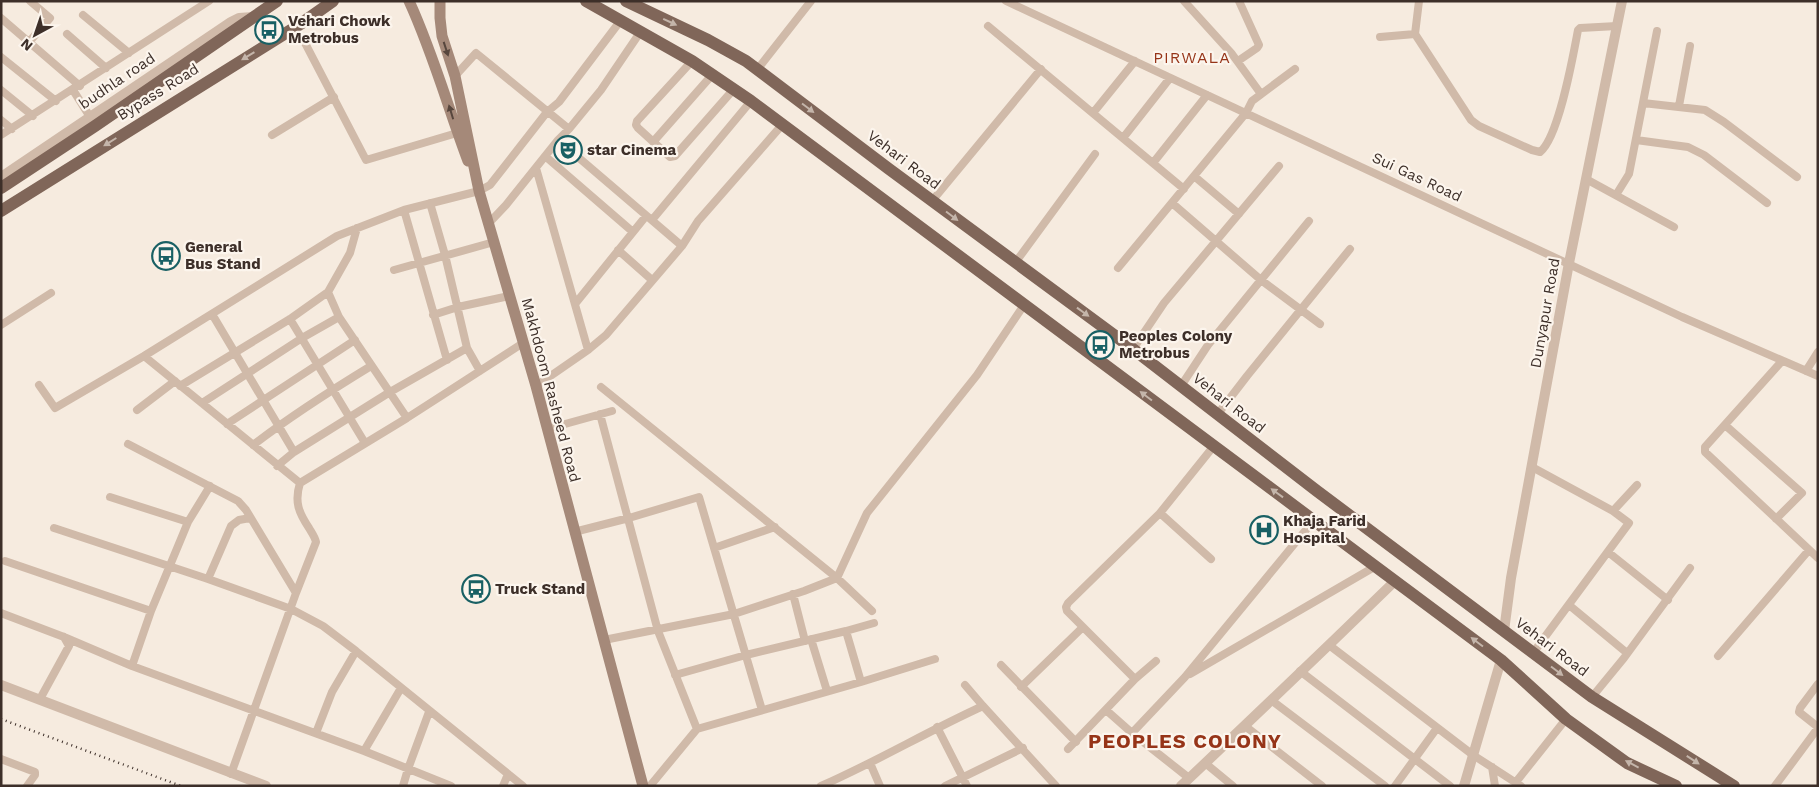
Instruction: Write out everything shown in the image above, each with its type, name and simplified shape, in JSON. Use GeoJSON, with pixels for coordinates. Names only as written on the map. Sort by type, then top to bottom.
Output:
{"type":"FeatureCollection","features":[{"type":"Feature","properties":{"kind":"main road"},"geometry":{"type":"LineString","coordinates":[[1,188],[93,121],[277,1]]}},
{"type":"Feature","properties":{"kind":"main road","name":"Bypass Road"},"geometry":{"type":"LineString","coordinates":[[1,211],[302,23],[333,1]]}},
{"type":"Feature","properties":{"kind":"main road"},"geometry":{"type":"LineString","coordinates":[[408,1],[421,28],[442,82],[457,133],[479,191]]}},
{"type":"Feature","properties":{"kind":"main road","name":"Makhdoom Rasheed Road"},"geometry":{"type":"LineString","coordinates":[[440,1],[442,36],[455,76],[479,191],[536,386],[643,786]]}},
{"type":"Feature","properties":{"kind":"main road"},"geometry":{"type":"LineString","coordinates":[[586,1],[692,61],[751,101],[1501,660],[1566,719],[1627,763],[1675,786]]}},
{"type":"Feature","properties":{"kind":"main road","name":"Vehari Road"},"geometry":{"type":"LineString","coordinates":[[626,1],[708,40],[746,61],[1133,349],[1217,415],[1592,697],[1734,786]]}},
{"type":"Feature","properties":{"kind":"street"},"geometry":{"type":"LineString","coordinates":[[29,42],[50,18],[30,1]]}},
{"type":"Feature","properties":{"kind":"street"},"geometry":{"type":"LineString","coordinates":[[1,135],[77,88],[209,1]]}},
{"type":"Feature","properties":{"kind":"street"},"geometry":{"type":"LineString","coordinates":[[758,70],[811,1]]}},
{"type":"Feature","properties":{"kind":"street","name":"Sui Gas Road"},"geometry":{"type":"LineString","coordinates":[[1006,1],[1682,317],[1818,376]]}},
{"type":"Feature","properties":{"kind":"street"},"geometry":{"type":"LineString","coordinates":[[1184,1],[1238,61],[1261,94]]}},
{"type":"Feature","properties":{"kind":"street"},"geometry":{"type":"LineString","coordinates":[[1238,61],[1259,45],[1239,1]]}},
{"type":"Feature","properties":{"kind":"street"},"geometry":{"type":"LineString","coordinates":[[1419,1],[1415,34],[1471,120],[1479,126],[1540,152],[1544,149],[1557,120],[1569,77],[1578,30],[1580,28],[1617,26]]}},
{"type":"Feature","properties":{"kind":"street","name":"Dunyapur Road"},"geometry":{"type":"LineString","coordinates":[[1504,631],[1511,578],[1569,263],[1622,1]]}},
{"type":"Feature","properties":{"kind":"street"},"geometry":{"type":"LineString","coordinates":[[83,15],[129,53]]}},
{"type":"Feature","properties":{"kind":"street"},"geometry":{"type":"LineString","coordinates":[[1,18],[77,88],[93,121]]}},
{"type":"Feature","properties":{"kind":"street"},"geometry":{"type":"LineString","coordinates":[[39,386],[55,408],[144,356],[337,236],[404,210],[479,191],[490,184],[547,112],[559,102],[621,20]]}},
{"type":"Feature","properties":{"kind":"street"},"geometry":{"type":"LineString","coordinates":[[988,26],[1184,189]]}},
{"type":"Feature","properties":{"kind":"street"},"geometry":{"type":"LineString","coordinates":[[488,224],[601,90],[640,31]]}},
{"type":"Feature","properties":{"kind":"street"},"geometry":{"type":"LineString","coordinates":[[1616,195],[1629,174],[1657,31]]}},
{"type":"Feature","properties":{"kind":"street"},"geometry":{"type":"LineString","coordinates":[[67,34],[106,68]]}},
{"type":"Feature","properties":{"kind":"street"},"geometry":{"type":"LineString","coordinates":[[1380,37],[1415,34]]}},
{"type":"Feature","properties":{"kind":"street"},"geometry":{"type":"LineString","coordinates":[[305,43],[366,160],[457,133]]}},
{"type":"Feature","properties":{"kind":"street"},"geometry":{"type":"LineString","coordinates":[[1679,106],[1690,46]]}},
{"type":"Feature","properties":{"kind":"street"},"geometry":{"type":"LineString","coordinates":[[455,76],[476,53],[569,129]]}},
{"type":"Feature","properties":{"kind":"street"},"geometry":{"type":"LineString","coordinates":[[1,57],[56,101]]}},
{"type":"Feature","properties":{"kind":"street"},"geometry":{"type":"LineString","coordinates":[[692,61],[637,121],[636,125],[670,157],[675,156],[733,90]]}},
{"type":"Feature","properties":{"kind":"street"},"geometry":{"type":"LineString","coordinates":[[1093,113],[1135,62]]}},
{"type":"Feature","properties":{"kind":"street"},"geometry":{"type":"LineString","coordinates":[[932,201],[1041,69]]}},
{"type":"Feature","properties":{"kind":"street"},"geometry":{"type":"LineString","coordinates":[[1118,268],[1246,113],[1252,101],[1295,69]]}},
{"type":"Feature","properties":{"kind":"street"},"geometry":{"type":"LineString","coordinates":[[653,142],[712,74]]}},
{"type":"Feature","properties":{"kind":"street"},"geometry":{"type":"LineString","coordinates":[[1123,138],[1170,78]]}},
{"type":"Feature","properties":{"kind":"street"},"geometry":{"type":"LineString","coordinates":[[1,90],[33,116]]}},
{"type":"Feature","properties":{"kind":"street"},"geometry":{"type":"LineString","coordinates":[[1153,164],[1207,95]]}},
{"type":"Feature","properties":{"kind":"street"},"geometry":{"type":"LineString","coordinates":[[272,135],[334,97]]}},
{"type":"Feature","properties":{"kind":"street"},"geometry":{"type":"LineString","coordinates":[[575,304],[632,232],[649,218],[751,101]]}},
{"type":"Feature","properties":{"kind":"street"},"geometry":{"type":"LineString","coordinates":[[1643,103],[1704,110],[1724,122],[1797,177]]}},
{"type":"Feature","properties":{"kind":"street"},"geometry":{"type":"LineString","coordinates":[[1,120],[12,129]]}},
{"type":"Feature","properties":{"kind":"street","name":"budhla road"},"geometry":{"type":"LineString","coordinates":[[1,177],[93,121]]}},
{"type":"Feature","properties":{"kind":"street"},"geometry":{"type":"LineString","coordinates":[[536,386],[588,350],[606,335],[682,246],[698,221],[782,125]]}},
{"type":"Feature","properties":{"kind":"street"},"geometry":{"type":"LineString","coordinates":[[558,140],[682,246]]}},
{"type":"Feature","properties":{"kind":"street"},"geometry":{"type":"LineString","coordinates":[[1636,140],[1688,148],[1696,151],[1767,203]]}},
{"type":"Feature","properties":{"kind":"street"},"geometry":{"type":"LineString","coordinates":[[1015,263],[1095,154]]}},
{"type":"Feature","properties":{"kind":"street"},"geometry":{"type":"LineString","coordinates":[[545,156],[632,232]]}},
{"type":"Feature","properties":{"kind":"street"},"geometry":{"type":"LineString","coordinates":[[1133,349],[1164,303],[1279,166]]}},
{"type":"Feature","properties":{"kind":"street"},"geometry":{"type":"LineString","coordinates":[[536,168],[588,350]]}},
{"type":"Feature","properties":{"kind":"street"},"geometry":{"type":"LineString","coordinates":[[1194,176],[1239,214]]}},
{"type":"Feature","properties":{"kind":"street"},"geometry":{"type":"LineString","coordinates":[[1586,179],[1674,227]]}},
{"type":"Feature","properties":{"kind":"street"},"geometry":{"type":"LineString","coordinates":[[430,202],[458,307],[466,348],[480,371]]}},
{"type":"Feature","properties":{"kind":"street"},"geometry":{"type":"LineString","coordinates":[[1172,203],[1261,280],[1320,324]]}},
{"type":"Feature","properties":{"kind":"street"},"geometry":{"type":"LineString","coordinates":[[404,210],[447,360]]}},
{"type":"Feature","properties":{"kind":"street"},"geometry":{"type":"LineString","coordinates":[[1181,386],[1208,345],[1310,220]]}},
{"type":"Feature","properties":{"kind":"street"},"geometry":{"type":"LineString","coordinates":[[137,410],[177,384],[235,353],[290,319],[328,292],[350,253],[356,228]]}},
{"type":"Feature","properties":{"kind":"street"},"geometry":{"type":"LineString","coordinates":[[394,270],[494,242]]}},
{"type":"Feature","properties":{"kind":"street"},"geometry":{"type":"LineString","coordinates":[[618,250],[652,280]]}},
{"type":"Feature","properties":{"kind":"street"},"geometry":{"type":"LineString","coordinates":[[1217,415],[1350,250]]}},
{"type":"Feature","properties":{"kind":"street"},"geometry":{"type":"LineString","coordinates":[[328,292],[339,316],[408,418]]}},
{"type":"Feature","properties":{"kind":"street"},"geometry":{"type":"LineString","coordinates":[[1,325],[50,293]]}},
{"type":"Feature","properties":{"kind":"street"},"geometry":{"type":"LineString","coordinates":[[434,315],[458,307],[510,296]]}},
{"type":"Feature","properties":{"kind":"street"},"geometry":{"type":"LineString","coordinates":[[604,640],[734,614],[837,578],[867,513],[977,375],[1024,305]]}},
{"type":"Feature","properties":{"kind":"street"},"geometry":{"type":"LineString","coordinates":[[212,314],[294,452]]}},
{"type":"Feature","properties":{"kind":"street"},"geometry":{"type":"LineString","coordinates":[[202,404],[339,316]]}},
{"type":"Feature","properties":{"kind":"street"},"geometry":{"type":"LineString","coordinates":[[290,319],[365,443]]}},
{"type":"Feature","properties":{"kind":"street"},"geometry":{"type":"LineString","coordinates":[[227,424],[355,340]]}},
{"type":"Feature","properties":{"kind":"street"},"geometry":{"type":"LineString","coordinates":[[232,774],[296,592],[316,542],[316,538],[300,514],[298,507],[297,492],[300,484],[408,418],[523,343]]}},
{"type":"Feature","properties":{"kind":"street"},"geometry":{"type":"LineString","coordinates":[[277,466],[294,452],[390,392],[466,348]]}},
{"type":"Feature","properties":{"kind":"street"},"geometry":{"type":"LineString","coordinates":[[1806,371],[1818,352]]}},
{"type":"Feature","properties":{"kind":"street"},"geometry":{"type":"LineString","coordinates":[[144,356],[300,484]]}},
{"type":"Feature","properties":{"kind":"street"},"geometry":{"type":"LineString","coordinates":[[1782,361],[1705,447],[1705,452],[1818,558]]}},
{"type":"Feature","properties":{"kind":"street"},"geometry":{"type":"LineString","coordinates":[[253,445],[333,389],[372,366]]}},
{"type":"Feature","properties":{"kind":"street"},"geometry":{"type":"LineString","coordinates":[[601,387],[837,578],[872,611]]}},
{"type":"Feature","properties":{"kind":"street"},"geometry":{"type":"LineString","coordinates":[[547,429],[612,411]]}},
{"type":"Feature","properties":{"kind":"street"},"geometry":{"type":"LineString","coordinates":[[600,414],[658,630],[697,729]]}},
{"type":"Feature","properties":{"kind":"street"},"geometry":{"type":"LineString","coordinates":[[1725,425],[1802,493],[1776,519]]}},
{"type":"Feature","properties":{"kind":"street"},"geometry":{"type":"LineString","coordinates":[[128,444],[238,501],[296,592]]}},
{"type":"Feature","properties":{"kind":"street"},"geometry":{"type":"LineString","coordinates":[[1135,679],[1067,611],[1066,607],[1160,513],[1213,447]]}},
{"type":"Feature","properties":{"kind":"street"},"geometry":{"type":"LineString","coordinates":[[1532,468],[1613,511],[1629,523],[1533,653]]}},
{"type":"Feature","properties":{"kind":"street"},"geometry":{"type":"LineString","coordinates":[[1613,511],[1637,485]]}},
{"type":"Feature","properties":{"kind":"street"},"geometry":{"type":"LineString","coordinates":[[132,666],[151,611],[188,522],[210,486]]}},
{"type":"Feature","properties":{"kind":"street"},"geometry":{"type":"LineString","coordinates":[[574,532],[700,497],[762,710]]}},
{"type":"Feature","properties":{"kind":"street"},"geometry":{"type":"LineString","coordinates":[[110,498],[188,522]]}},
{"type":"Feature","properties":{"kind":"street"},"geometry":{"type":"LineString","coordinates":[[1160,513],[1211,558]]}},
{"type":"Feature","properties":{"kind":"street"},"geometry":{"type":"LineString","coordinates":[[208,579],[228,530],[234,522],[250,518]]}},
{"type":"Feature","properties":{"kind":"street"},"geometry":{"type":"LineString","coordinates":[[1132,733],[1185,676],[1314,520]]}},
{"type":"Feature","properties":{"kind":"street"},"geometry":{"type":"LineString","coordinates":[[714,548],[775,527]]}},
{"type":"Feature","properties":{"kind":"street"},"geometry":{"type":"LineString","coordinates":[[54,528],[170,566],[291,609],[323,626],[523,786]]}},
{"type":"Feature","properties":{"kind":"street"},"geometry":{"type":"LineString","coordinates":[[1718,656],[1808,550]]}},
{"type":"Feature","properties":{"kind":"street"},"geometry":{"type":"LineString","coordinates":[[1608,552],[1668,600]]}},
{"type":"Feature","properties":{"kind":"street"},"geometry":{"type":"LineString","coordinates":[[5,561],[151,611]]}},
{"type":"Feature","properties":{"kind":"street"},"geometry":{"type":"LineString","coordinates":[[1185,676],[1376,566]]}},
{"type":"Feature","properties":{"kind":"street"},"geometry":{"type":"LineString","coordinates":[[1592,697],[1668,600],[1690,568]]}},
{"type":"Feature","properties":{"kind":"street"},"geometry":{"type":"LineString","coordinates":[[1106,710],[1185,782],[1395,581]]}},
{"type":"Feature","properties":{"kind":"street"},"geometry":{"type":"LineString","coordinates":[[793,594],[826,691]]}},
{"type":"Feature","properties":{"kind":"street"},"geometry":{"type":"LineString","coordinates":[[1569,605],[1627,653]]}},
{"type":"Feature","properties":{"kind":"street"},"geometry":{"type":"LineString","coordinates":[[1,613],[132,666],[364,750],[452,786]]}},
{"type":"Feature","properties":{"kind":"street"},"geometry":{"type":"LineString","coordinates":[[675,675],[874,623]]}},
{"type":"Feature","properties":{"kind":"street"},"geometry":{"type":"LineString","coordinates":[[1021,687],[1083,627]]}},
{"type":"Feature","properties":{"kind":"street"},"geometry":{"type":"LineString","coordinates":[[846,631],[861,682]]}},
{"type":"Feature","properties":{"kind":"street"},"geometry":{"type":"LineString","coordinates":[[40,699],[70,646],[64,637]]}},
{"type":"Feature","properties":{"kind":"street"},"geometry":{"type":"LineString","coordinates":[[1329,645],[1473,755],[1519,784],[1566,719]]}},
{"type":"Feature","properties":{"kind":"street"},"geometry":{"type":"LineString","coordinates":[[316,733],[332,692],[356,651]]}},
{"type":"Feature","properties":{"kind":"street"},"geometry":{"type":"LineString","coordinates":[[650,786],[697,729],[935,659]]}},
{"type":"Feature","properties":{"kind":"street"},"geometry":{"type":"LineString","coordinates":[[1464,786],[1501,660]]}},
{"type":"Feature","properties":{"kind":"street"},"geometry":{"type":"LineString","coordinates":[[1068,749],[1135,679],[1156,661]]}},
{"type":"Feature","properties":{"kind":"street"},"geometry":{"type":"LineString","coordinates":[[1001,666],[1076,742]]}},
{"type":"Feature","properties":{"kind":"street"},"geometry":{"type":"LineString","coordinates":[[1300,672],[1450,786]]}},
{"type":"Feature","properties":{"kind":"street"},"geometry":{"type":"LineString","coordinates":[[1775,786],[1818,727],[1799,712],[1818,684]]}},
{"type":"Feature","properties":{"kind":"street"},"geometry":{"type":"LineString","coordinates":[[1,685],[266,786]]}},
{"type":"Feature","properties":{"kind":"street"},"geometry":{"type":"LineString","coordinates":[[965,685],[1056,786]]}},
{"type":"Feature","properties":{"kind":"street"},"geometry":{"type":"LineString","coordinates":[[364,750],[401,688]]}},
{"type":"Feature","properties":{"kind":"street"},"geometry":{"type":"LineString","coordinates":[[1271,700],[1385,786]]}},
{"type":"Feature","properties":{"kind":"street"},"geometry":{"type":"LineString","coordinates":[[821,786],[835,783],[937,727],[983,706]]}},
{"type":"Feature","properties":{"kind":"street"},"geometry":{"type":"LineString","coordinates":[[403,786],[429,712]]}},
{"type":"Feature","properties":{"kind":"street"},"geometry":{"type":"LineString","coordinates":[[1245,726],[1322,786]]}},
{"type":"Feature","properties":{"kind":"street"},"geometry":{"type":"LineString","coordinates":[[937,727],[967,786]]}},
{"type":"Feature","properties":{"kind":"street"},"geometry":{"type":"LineString","coordinates":[[1394,786],[1437,728]]}},
{"type":"Feature","properties":{"kind":"street"},"geometry":{"type":"LineString","coordinates":[[944,786],[1022,748]]}},
{"type":"Feature","properties":{"kind":"street"},"geometry":{"type":"LineString","coordinates":[[1,759],[35,772],[27,786]]}},
{"type":"Feature","properties":{"kind":"street"},"geometry":{"type":"LineString","coordinates":[[870,763],[880,786]]}},
{"type":"Feature","properties":{"kind":"street"},"geometry":{"type":"LineString","coordinates":[[1205,763],[1233,786]]}},
{"type":"Feature","properties":{"kind":"street"},"geometry":{"type":"LineString","coordinates":[[1492,767],[1496,786]]}},
{"type":"Feature","properties":{"kind":"street"},"geometry":{"type":"LineString","coordinates":[[503,786],[508,774]]}},
{"type":"Feature","properties":{"kind":"railway"},"geometry":{"type":"LineString","coordinates":[[1,719],[181,786]]}},
{"type":"Feature","properties":{"kind":"place","name":"Vehari Chowk Metrobus"},"geometry":{"type":"Point","coordinates":[269,30]}},
{"type":"Feature","properties":{"kind":"place","name":"star Cinema"},"geometry":{"type":"Point","coordinates":[568,150]}},
{"type":"Feature","properties":{"kind":"place","name":"General Bus Stand"},"geometry":{"type":"Point","coordinates":[166,256]}},
{"type":"Feature","properties":{"kind":"place","name":"Peoples Colony Metrobus"},"geometry":{"type":"Point","coordinates":[1100,345]}},
{"type":"Feature","properties":{"kind":"place","name":"Khaja Farid Hospital"},"geometry":{"type":"Point","coordinates":[1264,530]}},
{"type":"Feature","properties":{"kind":"place","name":"Truck Stand"},"geometry":{"type":"Point","coordinates":[476,589]}},
{"type":"Feature","properties":{"kind":"district","name":"PIRWALA"},"geometry":{"type":"Point","coordinates":[1192,57]}},
{"type":"Feature","properties":{"kind":"district","name":"PEOPLES COLONY"},"geometry":{"type":"Point","coordinates":[1185,741]}}]}
